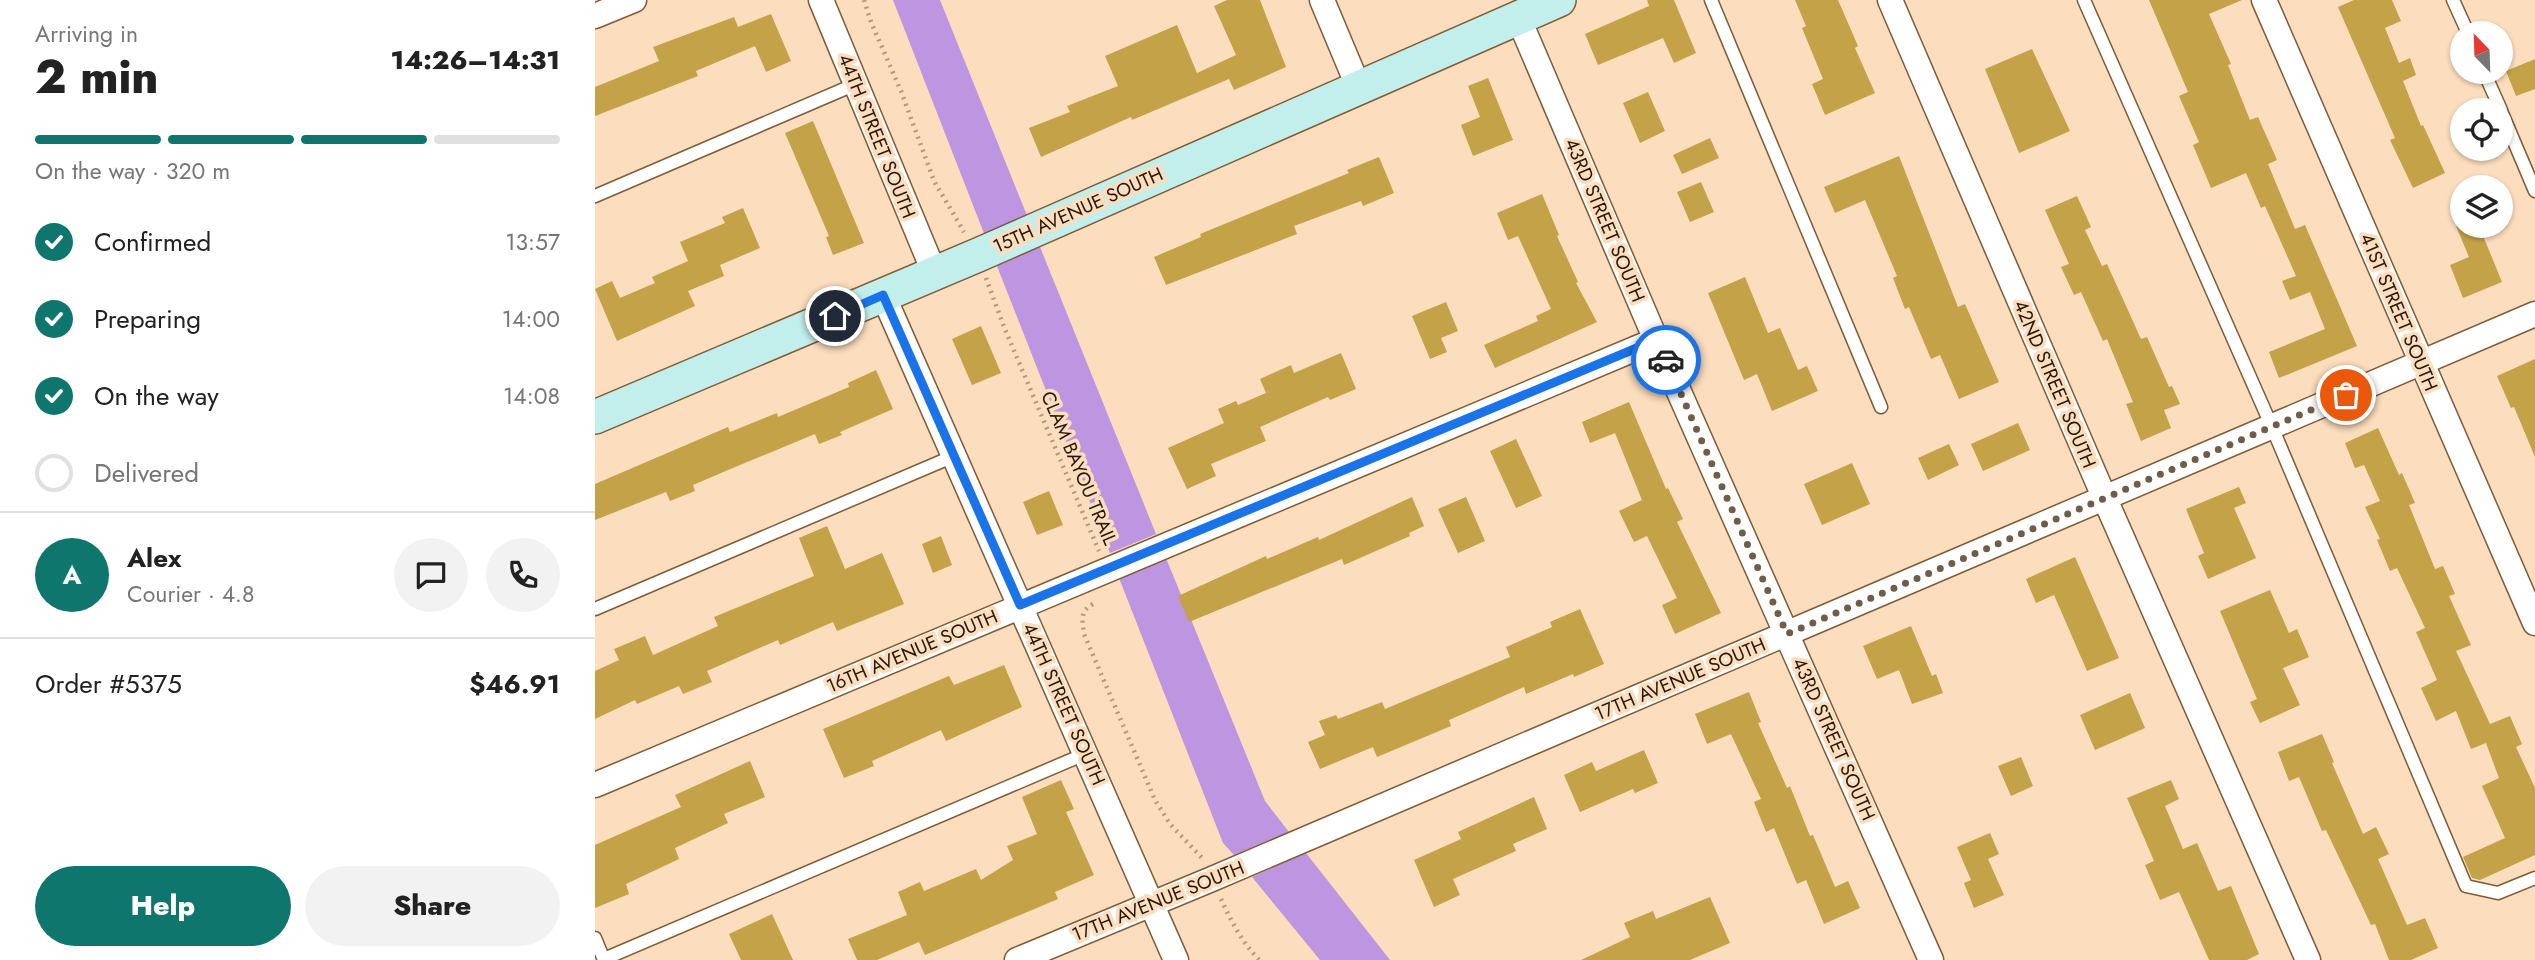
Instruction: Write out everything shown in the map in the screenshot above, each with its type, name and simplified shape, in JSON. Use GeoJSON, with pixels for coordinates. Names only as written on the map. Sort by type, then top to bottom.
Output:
{"type":"FeatureCollection","features":[{"type":"Feature","properties":{"kind":"street"},"geometry":{"type":"LineString","coordinates":[[595,16],[633,0]]}},
{"type":"Feature","properties":{"kind":"street","name":"44TH STREET SOUTH"},"geometry":{"type":"LineString","coordinates":[[821,0],[934,272]]}},
{"type":"Feature","properties":{"kind":"street"},"geometry":{"type":"LineString","coordinates":[[1322,0],[1358,86]]}},
{"type":"Feature","properties":{"kind":"street","name":"15TH AVENUE SOUTH"},"geometry":{"type":"LineString","coordinates":[[595,417],[978,255],[1559,0]]}},
{"type":"Feature","properties":{"kind":"street","name":"42ND STREET SOUTH"},"geometry":{"type":"LineString","coordinates":[[1890,0],[2308,960]]}},
{"type":"Feature","properties":{"kind":"street","name":"41ST STREET SOUTH"},"geometry":{"type":"LineString","coordinates":[[2264,0],[2535,624]]}},
{"type":"Feature","properties":{"kind":"street","name":"43RD STREET SOUTH"},"geometry":{"type":"LineString","coordinates":[[1518,17],[1656,340],[1931,960]]}},
{"type":"Feature","properties":{"kind":"street","name":"44TH STREET SOUTH"},"geometry":{"type":"LineString","coordinates":[[883,295],[1176,960]]}},
{"type":"Feature","properties":{"kind":"street","name":"17TH AVENUE SOUTH"},"geometry":{"type":"LineString","coordinates":[[1017,960],[2535,314]]}},
{"type":"Feature","properties":{"kind":"street","name":"16TH AVENUE SOUTH"},"geometry":{"type":"LineString","coordinates":[[595,785],[1656,340]]}},
{"type":"Feature","properties":{"kind":"lane"},"geometry":{"type":"LineString","coordinates":[[1711,0],[1881,407]]}},
{"type":"Feature","properties":{"kind":"lane"},"geometry":{"type":"LineString","coordinates":[[2084,0],[2272,427],[2466,886],[2498,893],[2535,878]]}},
{"type":"Feature","properties":{"kind":"lane"},"geometry":{"type":"LineString","coordinates":[[2453,0],[2463,21]]}},
{"type":"Feature","properties":{"kind":"lane"},"geometry":{"type":"LineString","coordinates":[[595,196],[856,84]]}},
{"type":"Feature","properties":{"kind":"lane"},"geometry":{"type":"LineString","coordinates":[[2513,139],[2535,191]]}},
{"type":"Feature","properties":{"kind":"lane"},"geometry":{"type":"LineString","coordinates":[[595,608],[954,456]]}},
{"type":"Feature","properties":{"kind":"lane"},"geometry":{"type":"LineString","coordinates":[[595,938],[604,960],[1085,754]]}},
{"type":"Feature","properties":{"kind":"path","name":"CLAM BAYOU TRAIL"},"geometry":{"type":"LineString","coordinates":[[864,0],[934,180],[978,255],[1004,327],[1106,569]]}},
{"type":"Feature","properties":{"kind":"path"},"geometry":{"type":"LineString","coordinates":[[1097,601],[1087,607],[1081,617],[1084,634],[1155,800],[1170,824],[1206,863],[1233,924],[1249,950],[1259,960]]}},
{"type":"Feature","properties":{"kind":"shaded area"},"geometry":{"type":"Polygon","coordinates":[[[893,0],[940,0],[1028,218],[985,236],[893,0]]]}},
{"type":"Feature","properties":{"kind":"shaded area"},"geometry":{"type":"Polygon","coordinates":[[[1038,242],[1156,534],[1110,553],[995,261],[1038,242]]]}},
{"type":"Feature","properties":{"kind":"shaded area"},"geometry":{"type":"Polygon","coordinates":[[[1166,558],[1265,801],[1289,832],[1234,855],[1223,843],[1119,578],[1166,558]]]}},
{"type":"Feature","properties":{"kind":"shaded area"},"geometry":{"type":"Polygon","coordinates":[[[1306,853],[1390,960],[1320,960],[1252,877],[1306,853]]]}},
{"type":"Feature","properties":{"kind":"building"},"geometry":{"type":"Polygon","coordinates":[[[1227,0],[1260,0],[1286,67],[1234,90],[1229,79],[1132,120],[1131,117],[1041,157],[1029,128],[1070,112],[1067,106],[1118,86],[1105,56],[1177,25],[1197,73],[1236,55],[1214,6],[1227,0]]]}},
{"type":"Feature","properties":{"kind":"building"},"geometry":{"type":"Polygon","coordinates":[[[1647,0],[1674,0],[1696,53],[1674,63],[1663,38],[1598,65],[1585,34],[1649,6],[1647,0]]]}},
{"type":"Feature","properties":{"kind":"building"},"geometry":{"type":"Polygon","coordinates":[[[1795,0],[1838,0],[1875,93],[1825,115],[1812,84],[1823,79],[1802,28],[1806,26],[1795,0]]]}},
{"type":"Feature","properties":{"kind":"building"},"geometry":{"type":"Polygon","coordinates":[[[2149,0],[2242,0],[2209,14],[2231,64],[2228,65],[2250,120],[2258,117],[2277,160],[2268,164],[2295,229],[2305,225],[2357,346],[2279,378],[2269,352],[2325,329],[2310,292],[2290,300],[2282,281],[2296,276],[2265,206],[2261,208],[2246,173],[2211,188],[2193,145],[2199,142],[2179,96],[2188,92],[2149,0]]]}},
{"type":"Feature","properties":{"kind":"building"},"geometry":{"type":"Polygon","coordinates":[[[2354,0],[2392,0],[2401,21],[2385,28],[2399,63],[2410,58],[2416,75],[2403,81],[2421,126],[2423,125],[2445,173],[2413,188],[2390,140],[2395,138],[2338,7],[2354,0]]]}},
{"type":"Feature","properties":{"kind":"building"},"geometry":{"type":"Polygon","coordinates":[[[771,14],[791,61],[766,72],[755,46],[696,71],[698,76],[595,116],[595,87],[659,61],[653,47],[734,17],[738,27],[771,14]]]}},
{"type":"Feature","properties":{"kind":"building"},"geometry":{"type":"Polygon","coordinates":[[[2032,49],[2070,131],[2019,153],[1985,69],[2032,49]]]}},
{"type":"Feature","properties":{"kind":"building"},"geometry":{"type":"Polygon","coordinates":[[[2535,59],[2535,89],[2516,96],[2511,84],[2513,68],[2535,59]]]}},
{"type":"Feature","properties":{"kind":"building"},"geometry":{"type":"Polygon","coordinates":[[[1488,78],[1513,140],[1473,156],[1461,125],[1480,117],[1468,86],[1488,78]]]}},
{"type":"Feature","properties":{"kind":"building"},"geometry":{"type":"Polygon","coordinates":[[[1648,92],[1665,131],[1640,143],[1623,103],[1648,92]]]}},
{"type":"Feature","properties":{"kind":"building"},"geometry":{"type":"Polygon","coordinates":[[[813,121],[864,243],[833,255],[826,237],[829,236],[785,133],[813,121]]]}},
{"type":"Feature","properties":{"kind":"building"},"geometry":{"type":"Polygon","coordinates":[[[1710,138],[1719,158],[1682,174],[1673,155],[1710,138]]]}},
{"type":"Feature","properties":{"kind":"building"},"geometry":{"type":"Polygon","coordinates":[[[1899,156],[1958,307],[1965,304],[1999,382],[1959,399],[1940,355],[1931,359],[1909,307],[1905,309],[1893,278],[1897,276],[1865,200],[1835,213],[1824,187],[1899,156]]]}},
{"type":"Feature","properties":{"kind":"building"},"geometry":{"type":"Polygon","coordinates":[[[1379,157],[1394,193],[1363,206],[1361,201],[1294,226],[1297,234],[1166,285],[1154,257],[1201,237],[1200,234],[1349,173],[1347,170],[1379,157]]]}},
{"type":"Feature","properties":{"kind":"building"},"geometry":{"type":"Polygon","coordinates":[[[1701,182],[1714,212],[1690,222],[1677,192],[1701,182]]]}},
{"type":"Feature","properties":{"kind":"building"},"geometry":{"type":"Polygon","coordinates":[[[1542,194],[1578,282],[1576,283],[1597,322],[1495,368],[1484,345],[1538,321],[1536,316],[1551,309],[1518,236],[1508,240],[1497,213],[1542,194]]]}},
{"type":"Feature","properties":{"kind":"building"},"geometry":{"type":"Polygon","coordinates":[[[2077,196],[2091,227],[2085,230],[2102,266],[2107,264],[2141,339],[2147,337],[2169,387],[2172,386],[2180,404],[2164,410],[2171,428],[2141,441],[2126,404],[2133,402],[2107,339],[2103,341],[2081,292],[2074,295],[2061,267],[2069,264],[2045,210],[2077,196]]]}},
{"type":"Feature","properties":{"kind":"building"},"geometry":{"type":"Polygon","coordinates":[[[743,208],[760,248],[720,265],[724,276],[688,291],[695,306],[617,341],[595,289],[612,281],[620,298],[655,283],[652,277],[688,261],[680,242],[725,223],[722,217],[743,208]]]}},
{"type":"Feature","properties":{"kind":"building"},"geometry":{"type":"Polygon","coordinates":[[[2461,238],[2484,238],[2502,282],[2463,298],[2450,265],[2469,257],[2461,238]]]}},
{"type":"Feature","properties":{"kind":"building"},"geometry":{"type":"Polygon","coordinates":[[[1745,277],[1768,333],[1780,328],[1798,370],[1807,366],[1818,391],[1772,411],[1757,374],[1744,380],[1708,293],[1745,277]]]}},
{"type":"Feature","properties":{"kind":"building"},"geometry":{"type":"Polygon","coordinates":[[[1446,302],[1458,331],[1441,338],[1447,352],[1430,359],[1412,316],[1446,302]]]}},
{"type":"Feature","properties":{"kind":"building"},"geometry":{"type":"Polygon","coordinates":[[[981,326],[1001,373],[972,385],[952,339],[981,326]]]}},
{"type":"Feature","properties":{"kind":"building"},"geometry":{"type":"Polygon","coordinates":[[[1341,353],[1356,389],[1330,400],[1328,397],[1260,427],[1266,441],[1211,464],[1216,476],[1187,489],[1168,448],[1224,423],[1218,409],[1236,401],[1238,405],[1266,393],[1260,379],[1291,365],[1294,373],[1341,353]]]}},
{"type":"Feature","properties":{"kind":"building"},"geometry":{"type":"Polygon","coordinates":[[[2535,359],[2535,457],[2514,407],[2511,408],[2497,376],[2535,359]]]}},
{"type":"Feature","properties":{"kind":"building"},"geometry":{"type":"Polygon","coordinates":[[[876,370],[893,409],[819,444],[815,434],[693,485],[695,491],[670,501],[666,492],[595,520],[595,484],[728,427],[730,432],[777,413],[778,417],[849,387],[848,383],[876,370]]]}},
{"type":"Feature","properties":{"kind":"building"},"geometry":{"type":"Polygon","coordinates":[[[1629,402],[1666,489],[1668,488],[1683,519],[1677,522],[1721,613],[1675,634],[1662,605],[1677,598],[1647,536],[1634,542],[1619,511],[1642,500],[1615,433],[1590,443],[1582,422],[1629,402]]]}},
{"type":"Feature","properties":{"kind":"building"},"geometry":{"type":"Polygon","coordinates":[[[2018,423],[2030,450],[1983,471],[1971,444],[2018,423]]]}},
{"type":"Feature","properties":{"kind":"building"},"geometry":{"type":"Polygon","coordinates":[[[2378,428],[2415,503],[2409,505],[2435,569],[2443,566],[2455,594],[2449,596],[2471,645],[2456,651],[2490,724],[2510,716],[2522,744],[2516,747],[2535,788],[2535,855],[2480,880],[2472,878],[2463,857],[2505,838],[2482,786],[2499,778],[2486,743],[2471,749],[2456,711],[2436,721],[2421,688],[2437,680],[2416,632],[2425,628],[2397,568],[2390,571],[2377,540],[2380,539],[2365,507],[2380,501],[2364,465],[2355,468],[2345,443],[2378,428]]]}},
{"type":"Feature","properties":{"kind":"building"},"geometry":{"type":"Polygon","coordinates":[[[1516,439],[1542,496],[1516,508],[1490,451],[1516,439]]]}},
{"type":"Feature","properties":{"kind":"building"},"geometry":{"type":"Polygon","coordinates":[[[1949,444],[1959,465],[1928,480],[1918,458],[1949,444]]]}},
{"type":"Feature","properties":{"kind":"building"},"geometry":{"type":"Polygon","coordinates":[[[1852,463],[1870,504],[1822,525],[1804,484],[1852,463]]]}},
{"type":"Feature","properties":{"kind":"building"},"geometry":{"type":"Polygon","coordinates":[[[2239,487],[2246,503],[2234,508],[2256,558],[2208,579],[2198,556],[2204,553],[2186,509],[2239,487]]]}},
{"type":"Feature","properties":{"kind":"building"},"geometry":{"type":"Polygon","coordinates":[[[1049,491],[1063,525],[1037,535],[1023,502],[1049,491]]]}},
{"type":"Feature","properties":{"kind":"building"},"geometry":{"type":"Polygon","coordinates":[[[1412,497],[1424,526],[1409,533],[1410,536],[1344,565],[1342,559],[1189,622],[1178,596],[1266,556],[1267,559],[1318,537],[1319,540],[1412,497]]]}},
{"type":"Feature","properties":{"kind":"building"},"geometry":{"type":"Polygon","coordinates":[[[1466,497],[1485,541],[1458,553],[1438,509],[1466,497]]]}},
{"type":"Feature","properties":{"kind":"building"},"geometry":{"type":"Polygon","coordinates":[[[827,526],[845,569],[882,553],[904,604],[837,631],[833,622],[780,645],[778,640],[707,671],[712,682],[683,694],[679,686],[637,704],[635,700],[595,719],[595,671],[619,660],[614,649],[645,636],[653,655],[718,626],[714,617],[814,576],[799,538],[827,526]]]}},
{"type":"Feature","properties":{"kind":"building"},"geometry":{"type":"Polygon","coordinates":[[[941,536],[952,565],[933,573],[922,544],[941,536]]]}},
{"type":"Feature","properties":{"kind":"building"},"geometry":{"type":"Polygon","coordinates":[[[2075,557],[2119,658],[2087,671],[2054,595],[2036,603],[2026,579],[2075,557]]]}},
{"type":"Feature","properties":{"kind":"building"},"geometry":{"type":"Polygon","coordinates":[[[2270,590],[2289,633],[2297,629],[2309,657],[2283,668],[2300,705],[2260,723],[2250,702],[2257,699],[2220,611],[2270,590]]]}},
{"type":"Feature","properties":{"kind":"building"},"geometry":{"type":"Polygon","coordinates":[[[1580,609],[1604,664],[1526,694],[1524,687],[1449,720],[1451,726],[1377,757],[1373,747],[1320,769],[1308,742],[1325,735],[1319,721],[1336,715],[1338,719],[1382,702],[1385,709],[1510,657],[1506,647],[1552,627],[1550,622],[1580,609]]]}},
{"type":"Feature","properties":{"kind":"building"},"geometry":{"type":"Polygon","coordinates":[[[1911,626],[1932,676],[1936,674],[1943,693],[1912,704],[1899,670],[1877,679],[1863,646],[1911,626]]]}},
{"type":"Feature","properties":{"kind":"building"},"geometry":{"type":"Polygon","coordinates":[[[1004,665],[1022,707],[946,741],[941,730],[872,761],[874,766],[844,778],[823,729],[949,676],[954,685],[1004,665]]]}},
{"type":"Feature","properties":{"kind":"building"},"geometry":{"type":"Polygon","coordinates":[[[1749,692],[1761,722],[1758,723],[1787,788],[1790,786],[1835,887],[1848,881],[1860,908],[1824,924],[1806,880],[1797,884],[1774,828],[1766,832],[1754,802],[1761,799],[1731,734],[1707,744],[1695,714],[1749,692]]]}},
{"type":"Feature","properties":{"kind":"building"},"geometry":{"type":"Polygon","coordinates":[[[2130,693],[2145,728],[2095,750],[2080,715],[2130,693]]]}},
{"type":"Feature","properties":{"kind":"building"},"geometry":{"type":"Polygon","coordinates":[[[2322,734],[2363,834],[2376,827],[2389,854],[2378,859],[2407,925],[2425,918],[2438,948],[2411,960],[2389,960],[2375,924],[2371,925],[2326,830],[2322,831],[2299,777],[2289,781],[2278,752],[2322,734]]]}},
{"type":"Feature","properties":{"kind":"building"},"geometry":{"type":"Polygon","coordinates":[[[1644,750],[1658,783],[1635,793],[1633,789],[1580,812],[1564,775],[1592,762],[1596,771],[1644,750]]]}},
{"type":"Feature","properties":{"kind":"building"},"geometry":{"type":"Polygon","coordinates":[[[2021,757],[2033,786],[2011,796],[1998,766],[2021,757]]]}},
{"type":"Feature","properties":{"kind":"building"},"geometry":{"type":"Polygon","coordinates":[[[750,761],[765,797],[724,814],[728,823],[675,848],[679,859],[626,884],[629,894],[595,908],[595,845],[681,807],[675,795],[750,761]]]}},
{"type":"Feature","properties":{"kind":"building"},"geometry":{"type":"Polygon","coordinates":[[[1061,780],[1074,809],[1066,812],[1094,875],[1055,892],[1058,899],[925,955],[919,942],[877,960],[857,960],[848,939],[907,915],[898,892],[920,882],[924,891],[976,869],[981,880],[1013,860],[1007,846],[1037,834],[1022,797],[1061,780]]]}},
{"type":"Feature","properties":{"kind":"building"},"geometry":{"type":"Polygon","coordinates":[[[2171,780],[2179,799],[2165,806],[2183,849],[2197,843],[2218,891],[2231,886],[2259,954],[2247,960],[2209,960],[2179,892],[2160,900],[2145,865],[2154,861],[2127,798],[2171,780]]]}},
{"type":"Feature","properties":{"kind":"building"},"geometry":{"type":"Polygon","coordinates":[[[1534,797],[1547,829],[1513,844],[1516,851],[1453,879],[1460,895],[1434,907],[1414,860],[1461,839],[1458,832],[1534,797]]]}},
{"type":"Feature","properties":{"kind":"building"},"geometry":{"type":"Polygon","coordinates":[[[1990,833],[1999,854],[1988,859],[2004,895],[1974,908],[1964,883],[1971,880],[1957,847],[1990,833]]]}},
{"type":"Feature","properties":{"kind":"building"},"geometry":{"type":"Polygon","coordinates":[[[1710,897],[1730,943],[1690,960],[1581,960],[1630,937],[1624,923],[1653,911],[1656,919],[1710,897]]]}},
{"type":"Feature","properties":{"kind":"building"},"geometry":{"type":"Polygon","coordinates":[[[772,914],[793,960],[741,960],[729,934],[772,914]]]}},
{"type":"Feature","properties":{"kind":"way so far"},"geometry":{"type":"LineString","coordinates":[[1666,360],[1787,634],[2346,395]]}},
{"type":"Feature","properties":{"kind":"route"},"geometry":{"type":"LineString","coordinates":[[835,316],[883,295],[1020,605],[1656,340],[1666,360]]}}]}
